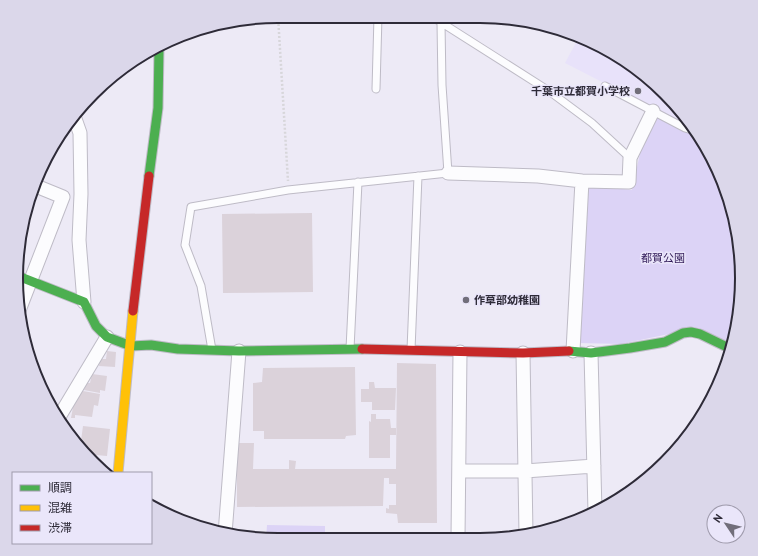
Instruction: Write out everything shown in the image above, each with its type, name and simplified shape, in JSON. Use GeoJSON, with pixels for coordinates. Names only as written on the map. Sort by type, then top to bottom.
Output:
{"type":"FeatureCollection","features":[{"type":"Feature","properties":{"kind":"street"},"geometry":{"type":"LineString","coordinates":[[118,472],[135,291],[158,108],[159,52]]}},
{"type":"Feature","properties":{"kind":"street"},"geometry":{"type":"LineString","coordinates":[[448,173],[538,176],[582,181],[629,182],[630,158],[653,111]]}},
{"type":"Feature","properties":{"kind":"street"},"geometry":{"type":"LineString","coordinates":[[76,123],[80,133],[81,194],[79,240],[84,302],[96,326],[107,337],[131,346],[151,345],[178,349],[239,351],[350,350],[524,353],[573,351],[591,353],[665,342],[683,333],[691,332],[700,334],[725,346]]}},
{"type":"Feature","properties":{"kind":"street"},"geometry":{"type":"LineString","coordinates":[[573,351],[582,181]]}},
{"type":"Feature","properties":{"kind":"street"},"geometry":{"type":"LineString","coordinates":[[24,298],[63,197],[40,187]]}},
{"type":"Feature","properties":{"kind":"street"},"geometry":{"type":"LineString","coordinates":[[23,278],[84,302]]}},
{"type":"Feature","properties":{"kind":"street"},"geometry":{"type":"LineString","coordinates":[[61,412],[107,337]]}},
{"type":"Feature","properties":{"kind":"street"},"geometry":{"type":"LineString","coordinates":[[226,527],[239,351]]}},
{"type":"Feature","properties":{"kind":"street"},"geometry":{"type":"LineString","coordinates":[[458,533],[460,352]]}},
{"type":"Feature","properties":{"kind":"street"},"geometry":{"type":"LineString","coordinates":[[524,353],[526,529]]}},
{"type":"Feature","properties":{"kind":"street"},"geometry":{"type":"LineString","coordinates":[[591,353],[595,506]]}},
{"type":"Feature","properties":{"kind":"street"},"geometry":{"type":"LineString","coordinates":[[459,471],[525,471],[594,466]]}},
{"type":"Feature","properties":{"kind":"lane"},"geometry":{"type":"LineString","coordinates":[[376,89],[378,23]]}},
{"type":"Feature","properties":{"kind":"lane"},"geometry":{"type":"LineString","coordinates":[[212,350],[201,286],[185,245],[190,207],[288,190],[448,173],[442,85],[441,23]]}},
{"type":"Feature","properties":{"kind":"lane"},"geometry":{"type":"LineString","coordinates":[[441,23],[549,91],[592,123],[630,158]]}},
{"type":"Feature","properties":{"kind":"lane"},"geometry":{"type":"LineString","coordinates":[[605,86],[686,128]]}},
{"type":"Feature","properties":{"kind":"lane"},"geometry":{"type":"LineString","coordinates":[[411,351],[418,176]]}},
{"type":"Feature","properties":{"kind":"lane"},"geometry":{"type":"LineString","coordinates":[[350,350],[358,182]]}},
{"type":"Feature","properties":{"kind":"path"},"geometry":{"type":"LineString","coordinates":[[278,23],[288,190]]}},
{"type":"Feature","properties":{"kind":"shaded area","name":"千葉市立都賀小学校"},"geometry":{"type":"Polygon","coordinates":[[[577,42],[593,49],[622,66],[648,86],[672,110],[682,123],[565,63],[577,42]]]}},
{"type":"Feature","properties":{"kind":"green space","name":"都賀公園"},"geometry":{"type":"Polygon","coordinates":[[[649,112],[688,131],[709,165],[716,180],[730,228],[733,245],[735,278],[733,311],[726,342],[698,328],[621,344],[578,343],[586,185],[632,190],[649,112]]]}},
{"type":"Feature","properties":{"kind":"green space"},"geometry":{"type":"Polygon","coordinates":[[[267,525],[325,526],[325,533],[266,532],[267,525]]]}},
{"type":"Feature","properties":{"kind":"building"},"geometry":{"type":"Polygon","coordinates":[[[312,213],[313,292],[223,293],[222,214],[312,213]]]}},
{"type":"Feature","properties":{"kind":"building"},"geometry":{"type":"Polygon","coordinates":[[[107,351],[116,352],[115,367],[99,366],[100,359],[106,359],[107,351]]]}},
{"type":"Feature","properties":{"kind":"building"},"geometry":{"type":"Polygon","coordinates":[[[397,363],[436,364],[437,523],[398,523],[397,514],[386,513],[386,508],[389,509],[389,505],[396,505],[396,484],[389,484],[389,478],[384,478],[383,506],[237,507],[237,443],[254,443],[253,469],[289,469],[289,460],[296,461],[295,469],[396,469],[397,363]]]}},
{"type":"Feature","properties":{"kind":"building"},"geometry":{"type":"Polygon","coordinates":[[[355,367],[356,435],[346,436],[345,439],[264,439],[264,431],[253,431],[253,383],[262,382],[263,368],[355,367]]]}},
{"type":"Feature","properties":{"kind":"building"},"geometry":{"type":"Polygon","coordinates":[[[92,374],[107,376],[105,391],[100,390],[100,393],[84,390],[86,383],[90,383],[92,374]]]}},
{"type":"Feature","properties":{"kind":"building"},"geometry":{"type":"Polygon","coordinates":[[[369,382],[374,382],[375,388],[396,388],[395,410],[372,410],[372,402],[361,402],[361,389],[369,389],[369,382]]]}},
{"type":"Feature","properties":{"kind":"building"},"geometry":{"type":"Polygon","coordinates":[[[83,391],[100,394],[98,406],[94,405],[92,417],[75,415],[75,418],[71,418],[74,402],[83,391]]]}},
{"type":"Feature","properties":{"kind":"building"},"geometry":{"type":"Polygon","coordinates":[[[371,414],[376,414],[376,419],[390,419],[391,428],[396,428],[396,435],[390,435],[390,458],[369,458],[369,421],[371,422],[371,414]]]}},
{"type":"Feature","properties":{"kind":"building"},"geometry":{"type":"Polygon","coordinates":[[[83,426],[110,429],[107,456],[95,455],[81,440],[83,426]]]}},
{"type":"Feature","properties":{"kind":"traffic: fast"},"geometry":{"type":"LineString","coordinates":[[149,176],[158,108],[159,52]]}},
{"type":"Feature","properties":{"kind":"traffic: fast"},"geometry":{"type":"LineString","coordinates":[[23,278],[84,302],[96,326],[107,337],[131,346],[151,345],[178,349],[239,351],[362,349]]}},
{"type":"Feature","properties":{"kind":"traffic: fast"},"geometry":{"type":"LineString","coordinates":[[569,351],[591,353],[630,348],[665,342],[683,333],[691,332],[700,334],[725,346]]}},
{"type":"Feature","properties":{"kind":"traffic: slow"},"geometry":{"type":"LineString","coordinates":[[118,472],[133,311]]}},
{"type":"Feature","properties":{"kind":"traffic: jam"},"geometry":{"type":"LineString","coordinates":[[133,311],[149,176]]}},
{"type":"Feature","properties":{"kind":"traffic: jam"},"geometry":{"type":"LineString","coordinates":[[362,349],[523,353],[569,351]]}},
{"type":"Feature","properties":{"kind":"place","name":"千葉市立都賀小学校"},"geometry":{"type":"Point","coordinates":[638,91]}},
{"type":"Feature","properties":{"kind":"place","name":"作草部幼稚園"},"geometry":{"type":"Point","coordinates":[466,300]}}]}
